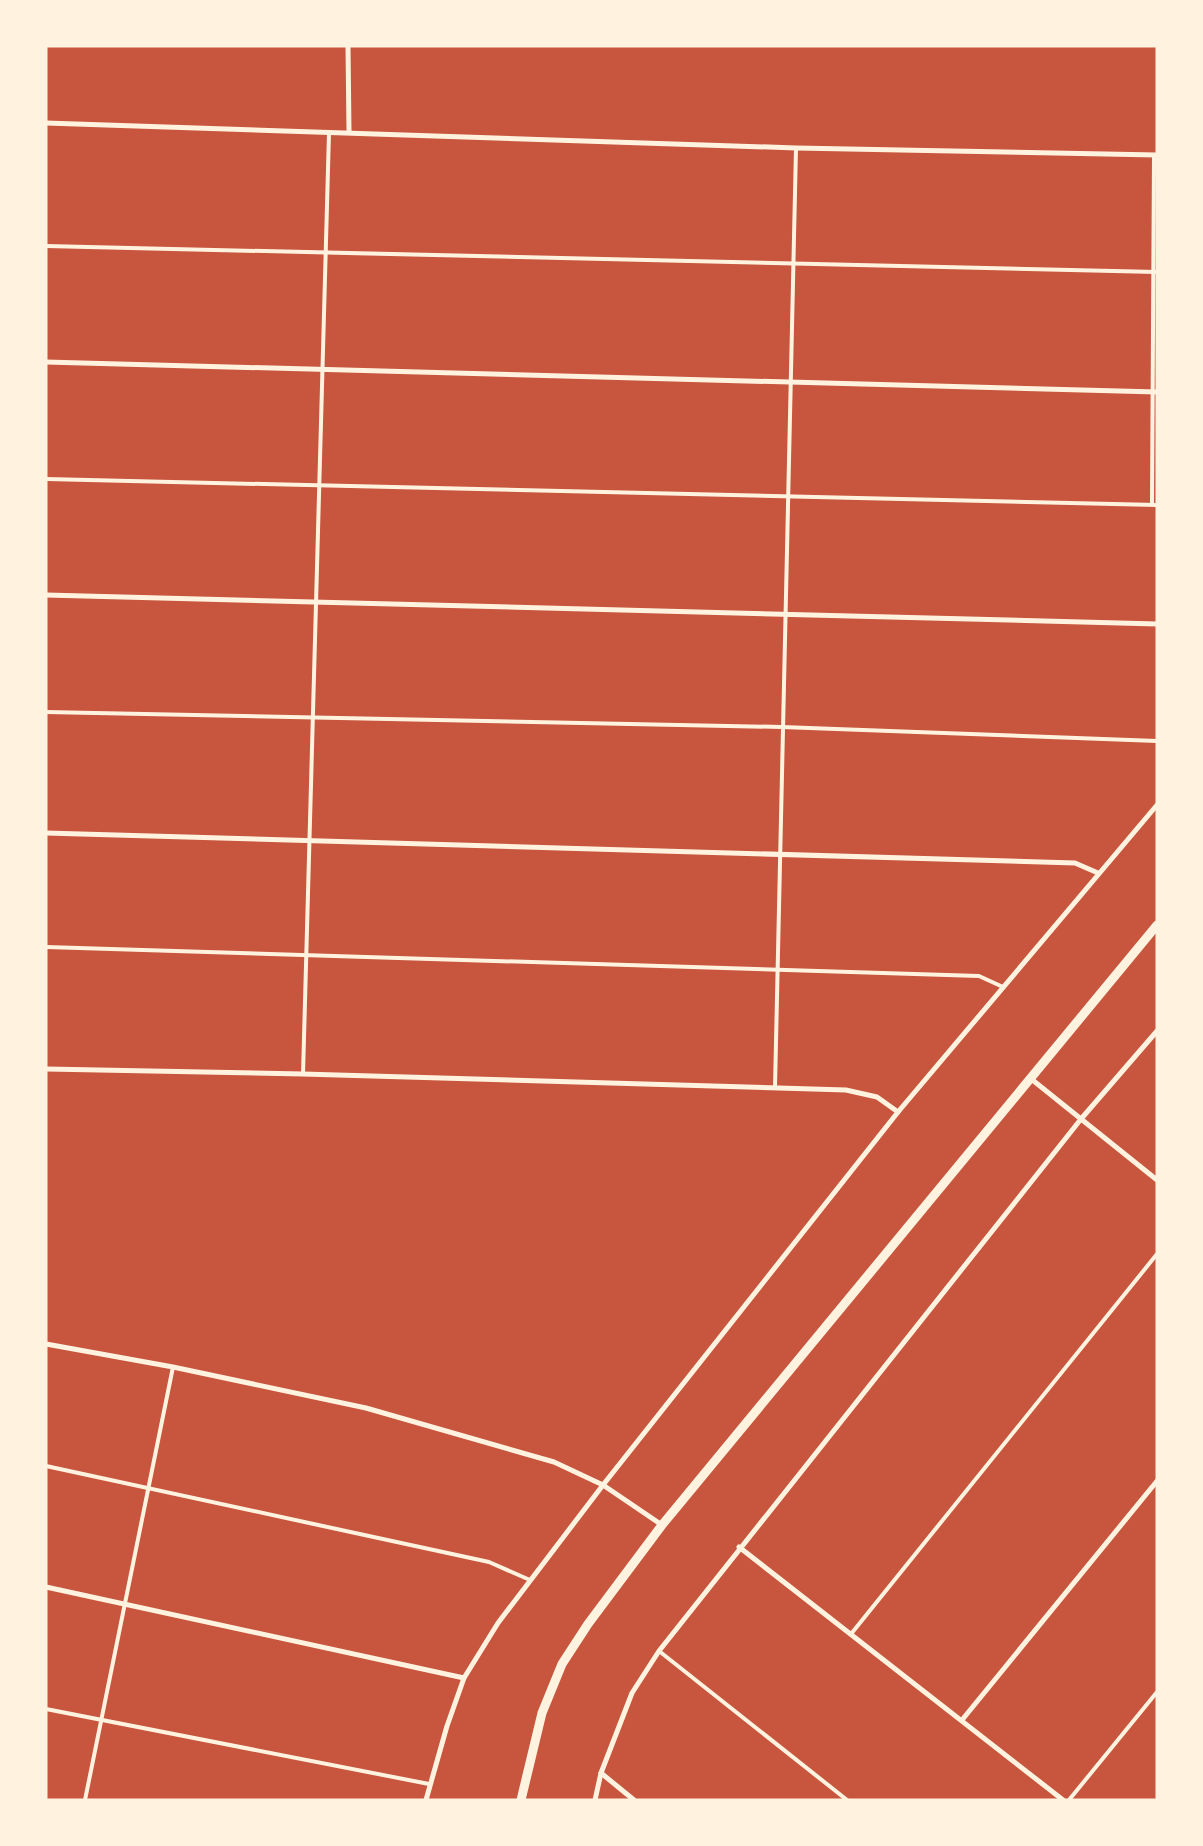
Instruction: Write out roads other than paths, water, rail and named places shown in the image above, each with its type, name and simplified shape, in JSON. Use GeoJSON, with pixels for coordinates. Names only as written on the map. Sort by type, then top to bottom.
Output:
{"type":"FeatureCollection","features":[{"type":"Feature","properties":{"kind":"street"},"geometry":{"type":"LineString","coordinates":[[348,46],[349,132]]}},
{"type":"Feature","properties":{"kind":"street"},"geometry":{"type":"LineString","coordinates":[[46,123],[796,148],[1155,155]]}},
{"type":"Feature","properties":{"kind":"street"},"geometry":{"type":"LineString","coordinates":[[46,362],[1155,392]]}},
{"type":"Feature","properties":{"kind":"street"},"geometry":{"type":"LineString","coordinates":[[46,595],[1157,624]]}},
{"type":"Feature","properties":{"kind":"street"},"geometry":{"type":"LineString","coordinates":[[426,1800],[447,1726],[464,1678],[498,1623],[603,1485],[898,1112],[1157,805]]}},
{"type":"Feature","properties":{"kind":"street"},"geometry":{"type":"LineString","coordinates":[[46,833],[1076,863],[1098,873]]}},
{"type":"Feature","properties":{"kind":"street"},"geometry":{"type":"LineString","coordinates":[[521,1800],[542,1713],[562,1664],[588,1624],[662,1525],[1029,1077],[1157,925]]}},
{"type":"Feature","properties":{"kind":"street"},"geometry":{"type":"LineString","coordinates":[[595,1800],[601,1773],[632,1693],[659,1651],[739,1547],[1081,1119],[1157,1031]]}},
{"type":"Feature","properties":{"kind":"street"},"geometry":{"type":"LineString","coordinates":[[46,1069],[775,1087],[854,1092],[877,1097],[898,1112]]}},
{"type":"Feature","properties":{"kind":"street"},"geometry":{"type":"LineString","coordinates":[[1029,1077],[1157,1180]]}},
{"type":"Feature","properties":{"kind":"street"},"geometry":{"type":"LineString","coordinates":[[46,1344],[173,1367],[366,1408],[554,1462],[603,1485],[662,1525]]}},
{"type":"Feature","properties":{"kind":"street"},"geometry":{"type":"LineString","coordinates":[[962,1720],[1157,1481]]}},
{"type":"Feature","properties":{"kind":"street"},"geometry":{"type":"LineString","coordinates":[[739,1547],[1063,1800]]}},
{"type":"Feature","properties":{"kind":"street"},"geometry":{"type":"LineString","coordinates":[[46,1587],[125,1602],[464,1678]]}},
{"type":"Feature","properties":{"kind":"street"},"geometry":{"type":"LineString","coordinates":[[601,1773],[634,1800]]}},
{"type":"Feature","properties":{"kind":"lane"},"geometry":{"type":"LineString","coordinates":[[303,1074],[329,133]]}},
{"type":"Feature","properties":{"kind":"lane"},"geometry":{"type":"LineString","coordinates":[[775,1087],[776,970],[796,148]]}},
{"type":"Feature","properties":{"kind":"lane"},"geometry":{"type":"LineString","coordinates":[[46,479],[1154,505],[1155,155]]}},
{"type":"Feature","properties":{"kind":"lane"},"geometry":{"type":"LineString","coordinates":[[46,246],[1155,271]]}},
{"type":"Feature","properties":{"kind":"lane"},"geometry":{"type":"LineString","coordinates":[[46,712],[782,727],[1157,741]]}},
{"type":"Feature","properties":{"kind":"lane"},"geometry":{"type":"LineString","coordinates":[[46,947],[305,953],[979,976],[1003,987]]}},
{"type":"Feature","properties":{"kind":"lane"},"geometry":{"type":"LineString","coordinates":[[851,1634],[1157,1254]]}},
{"type":"Feature","properties":{"kind":"lane"},"geometry":{"type":"LineString","coordinates":[[85,1800],[173,1367]]}},
{"type":"Feature","properties":{"kind":"lane"},"geometry":{"type":"LineString","coordinates":[[46,1466],[489,1562],[530,1580]]}},
{"type":"Feature","properties":{"kind":"lane"},"geometry":{"type":"LineString","coordinates":[[659,1651],[847,1800]]}},
{"type":"Feature","properties":{"kind":"lane"},"geometry":{"type":"LineString","coordinates":[[1069,1800],[1157,1692]]}},
{"type":"Feature","properties":{"kind":"lane"},"geometry":{"type":"LineString","coordinates":[[46,1709],[430,1784]]}}]}
